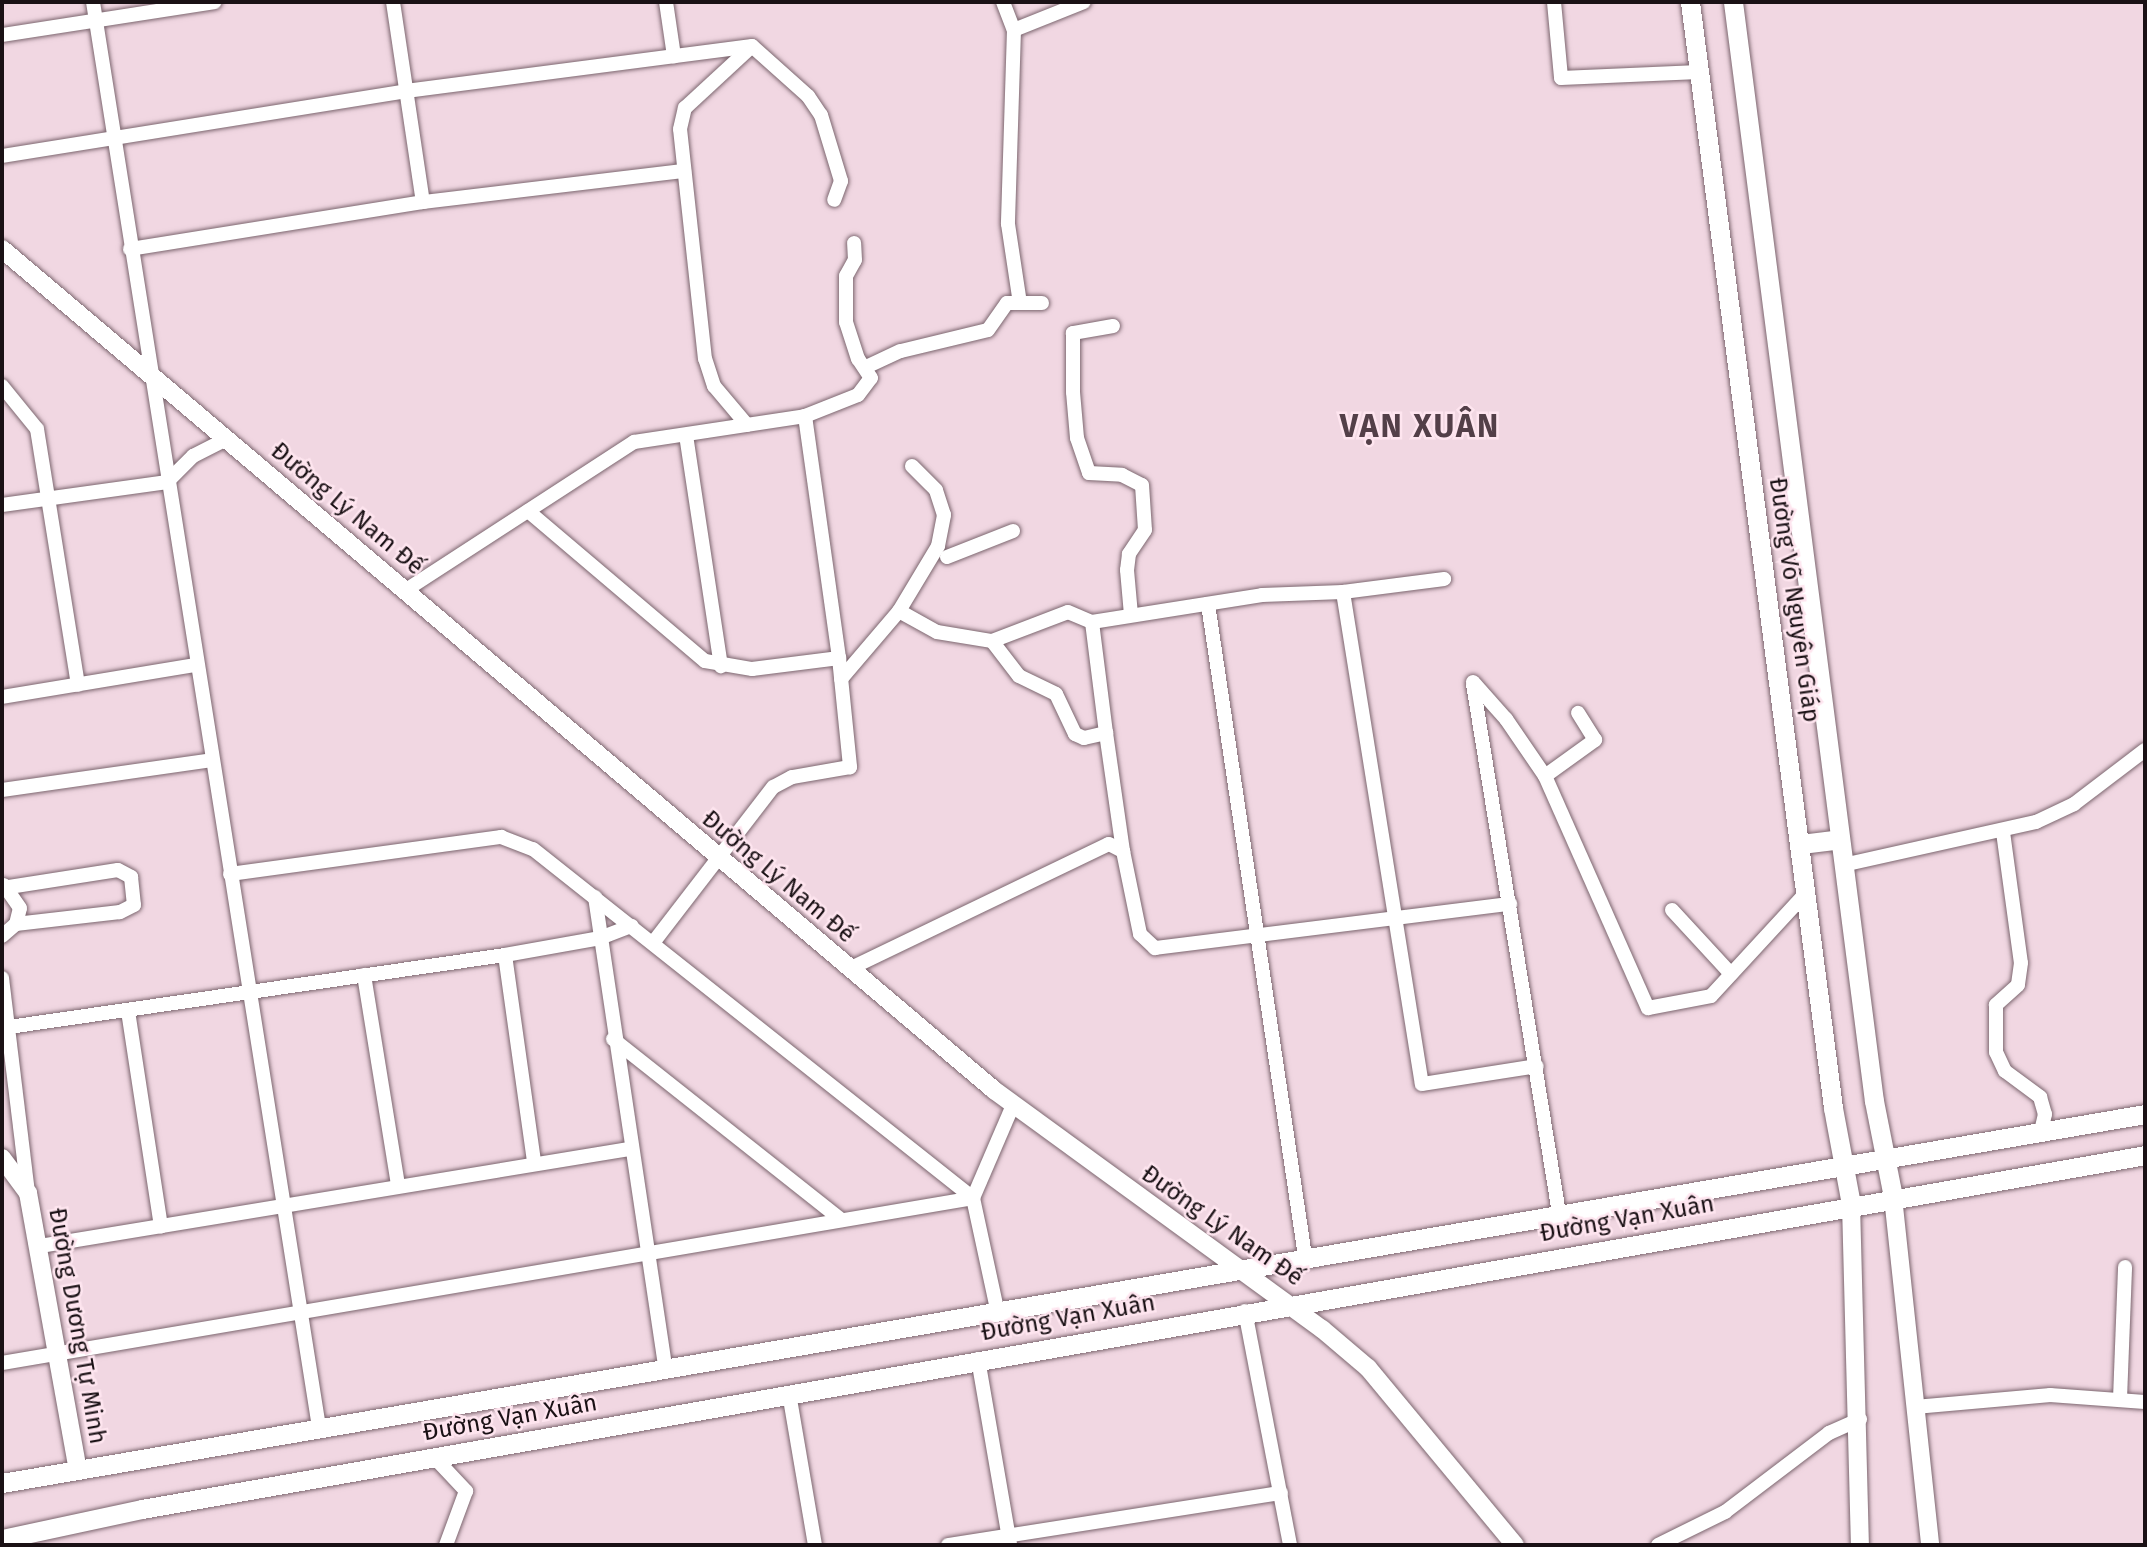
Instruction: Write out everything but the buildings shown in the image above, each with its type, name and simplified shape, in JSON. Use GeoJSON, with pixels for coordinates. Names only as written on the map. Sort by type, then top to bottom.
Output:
{"type":"FeatureCollection","features":[{"type":"Feature","properties":{"kind":"main road","name":"Đường Võ Nguyên Giáp"},"geometry":{"type":"LineString","coordinates":[[1690,2],[1806,893],[1851,1204]]}},
{"type":"Feature","properties":{"kind":"main road","name":"Đường Võ Nguyên Giáp"},"geometry":{"type":"LineString","coordinates":[[1732,2],[1843,865],[1885,1158],[1893,1197]]}},
{"type":"Feature","properties":{"kind":"main road"},"geometry":{"type":"LineString","coordinates":[[1801,844],[1840,839]]}},
{"type":"Feature","properties":{"kind":"main road","name":"Đường Vạn Xuân"},"geometry":{"type":"LineString","coordinates":[[2,1483],[1236,1267],[2145,1114]]}},
{"type":"Feature","properties":{"kind":"main road","name":"Đường Vạn Xuân"},"geometry":{"type":"LineString","coordinates":[[10,1540],[434,1457],[1290,1303],[2145,1154]]}},
{"type":"Feature","properties":{"kind":"street"},"geometry":{"type":"LineString","coordinates":[[93,2],[149,375],[319,1428]]}},
{"type":"Feature","properties":{"kind":"street"},"geometry":{"type":"LineString","coordinates":[[2,35],[214,2]]}},
{"type":"Feature","properties":{"kind":"street"},"geometry":{"type":"LineString","coordinates":[[393,2],[423,202]]}},
{"type":"Feature","properties":{"kind":"street"},"geometry":{"type":"LineString","coordinates":[[666,2],[674,56]]}},
{"type":"Feature","properties":{"kind":"street"},"geometry":{"type":"LineString","coordinates":[[1003,2],[1014,30],[1008,224],[1020,303]]}},
{"type":"Feature","properties":{"kind":"street"},"geometry":{"type":"LineString","coordinates":[[1014,30],[1084,2]]}},
{"type":"Feature","properties":{"kind":"street"},"geometry":{"type":"LineString","coordinates":[[1554,2],[1561,78],[1699,72]]}},
{"type":"Feature","properties":{"kind":"street"},"geometry":{"type":"LineString","coordinates":[[747,425],[714,386],[705,359],[680,130],[685,108],[752,46]]}},
{"type":"Feature","properties":{"kind":"street"},"geometry":{"type":"LineString","coordinates":[[2,156],[406,91],[752,46],[808,96],[821,115],[839,167],[840,193],[834,200]]}},
{"type":"Feature","properties":{"kind":"street"},"geometry":{"type":"LineString","coordinates":[[130,249],[423,202],[684,171]]}},
{"type":"Feature","properties":{"kind":"street"},"geometry":{"type":"LineString","coordinates":[[406,590],[634,443],[805,416],[858,395],[870,382],[866,367],[858,359],[845,312],[854,243]]}},
{"type":"Feature","properties":{"kind":"street","name":"Đường Lý Nam Đế"},"geometry":{"type":"LineString","coordinates":[[2,249],[849,969],[1013,1105],[1236,1267],[1290,1303],[1368,1368],[1515,1545]]}},
{"type":"Feature","properties":{"kind":"street"},"geometry":{"type":"LineString","coordinates":[[866,367],[901,351],[988,330],[1002,305],[1042,303]]}},
{"type":"Feature","properties":{"kind":"street"},"geometry":{"type":"LineString","coordinates":[[1113,326],[1073,333],[1073,392],[1077,438],[1088,473],[1122,475],[1142,485],[1145,530],[1129,554],[1127,570],[1131,615]]}},
{"type":"Feature","properties":{"kind":"street"},"geometry":{"type":"LineString","coordinates":[[2,386],[37,429],[78,685]]}},
{"type":"Feature","properties":{"kind":"street"},"geometry":{"type":"LineString","coordinates":[[653,943],[782,780],[850,767],[839,658],[805,416]]}},
{"type":"Feature","properties":{"kind":"street"},"geometry":{"type":"LineString","coordinates":[[686,435],[721,666]]}},
{"type":"Feature","properties":{"kind":"street"},"geometry":{"type":"LineString","coordinates":[[2,505],[167,482],[193,456],[226,439]]}},
{"type":"Feature","properties":{"kind":"street"},"geometry":{"type":"LineString","coordinates":[[841,679],[938,560],[944,515],[936,490],[912,466]]}},
{"type":"Feature","properties":{"kind":"street"},"geometry":{"type":"LineString","coordinates":[[528,511],[690,653],[721,666],[752,669],[839,658]]}},
{"type":"Feature","properties":{"kind":"street"},"geometry":{"type":"LineString","coordinates":[[938,560],[1013,531]]}},
{"type":"Feature","properties":{"kind":"street"},"geometry":{"type":"LineString","coordinates":[[899,611],[937,632],[992,641],[1068,611],[1092,622],[1208,604],[1343,592],[1444,579]]}},
{"type":"Feature","properties":{"kind":"street"},"geometry":{"type":"LineString","coordinates":[[1343,592],[1422,1084],[1537,1066]]}},
{"type":"Feature","properties":{"kind":"street"},"geometry":{"type":"LineString","coordinates":[[1208,604],[1305,1256]]}},
{"type":"Feature","properties":{"kind":"street"},"geometry":{"type":"LineString","coordinates":[[1092,622],[1123,852],[1140,934],[1149,945],[1164,949],[1397,922],[1510,904]]}},
{"type":"Feature","properties":{"kind":"street"},"geometry":{"type":"LineString","coordinates":[[992,641],[1019,676],[1056,694],[1077,737],[1106,733]]}},
{"type":"Feature","properties":{"kind":"street"},"geometry":{"type":"LineString","coordinates":[[2,697],[197,665]]}},
{"type":"Feature","properties":{"kind":"street"},"geometry":{"type":"LineString","coordinates":[[1559,1213],[1473,682],[1545,776],[1648,1008],[1711,996],[1806,893]]}},
{"type":"Feature","properties":{"kind":"street"},"geometry":{"type":"LineString","coordinates":[[1545,776],[1595,740],[1578,713]]}},
{"type":"Feature","properties":{"kind":"street"},"geometry":{"type":"LineString","coordinates":[[1843,865],[2003,832],[2074,804],[2145,750]]}},
{"type":"Feature","properties":{"kind":"street"},"geometry":{"type":"LineString","coordinates":[[2,790],[212,760]]}},
{"type":"Feature","properties":{"kind":"street"},"geometry":{"type":"LineString","coordinates":[[2003,832],[2021,964],[2018,985],[1996,1005],[1996,1052],[2005,1071],[2040,1097],[2045,1114],[2041,1131]]}},
{"type":"Feature","properties":{"kind":"street"},"geometry":{"type":"LineString","coordinates":[[230,874],[502,837],[533,849],[973,1198]]}},
{"type":"Feature","properties":{"kind":"street"},"geometry":{"type":"LineString","coordinates":[[849,969],[1034,876],[1110,844],[1123,852]]}},
{"type":"Feature","properties":{"kind":"street"},"geometry":{"type":"LineString","coordinates":[[2,936],[16,924],[120,912],[134,905],[131,877],[118,870],[5,885],[20,908],[16,924]]}},
{"type":"Feature","properties":{"kind":"street"},"geometry":{"type":"LineString","coordinates":[[595,897],[629,1149],[665,1367]]}},
{"type":"Feature","properties":{"kind":"street"},"geometry":{"type":"LineString","coordinates":[[1672,910],[1731,974]]}},
{"type":"Feature","properties":{"kind":"street"},"geometry":{"type":"LineString","coordinates":[[6,1028],[505,955],[600,938],[632,926]]}},
{"type":"Feature","properties":{"kind":"street"},"geometry":{"type":"LineString","coordinates":[[505,955],[534,1161]]}},
{"type":"Feature","properties":{"kind":"street"},"geometry":{"type":"LineString","coordinates":[[365,975],[398,1184]]}},
{"type":"Feature","properties":{"kind":"street"},"geometry":{"type":"LineString","coordinates":[[2,978],[28,1193]]}},
{"type":"Feature","properties":{"kind":"street"},"geometry":{"type":"LineString","coordinates":[[128,1012],[161,1226]]}},
{"type":"Feature","properties":{"kind":"street"},"geometry":{"type":"LineString","coordinates":[[613,1039],[841,1220]]}},
{"type":"Feature","properties":{"kind":"street"},"geometry":{"type":"LineString","coordinates":[[996,1309],[973,1198],[1013,1105]]}},
{"type":"Feature","properties":{"kind":"street"},"geometry":{"type":"LineString","coordinates":[[40,1246],[534,1161],[629,1149]]}},
{"type":"Feature","properties":{"kind":"street","name":"Đường Dương Tự Minh"},"geometry":{"type":"LineString","coordinates":[[2,1157],[28,1193],[40,1246],[78,1470]]}},
{"type":"Feature","properties":{"kind":"street"},"geometry":{"type":"LineString","coordinates":[[1893,1197],[1930,1545]]}},
{"type":"Feature","properties":{"kind":"street"},"geometry":{"type":"LineString","coordinates":[[2,1363],[973,1198]]}},
{"type":"Feature","properties":{"kind":"street"},"geometry":{"type":"LineString","coordinates":[[1851,1204],[1860,1419],[1860,1545]]}},
{"type":"Feature","properties":{"kind":"street"},"geometry":{"type":"LineString","coordinates":[[2120,1399],[2125,1267]]}},
{"type":"Feature","properties":{"kind":"street"},"geometry":{"type":"LineString","coordinates":[[1245,1311],[1290,1545]]}},
{"type":"Feature","properties":{"kind":"street"},"geometry":{"type":"LineString","coordinates":[[978,1359],[1009,1540]]}},
{"type":"Feature","properties":{"kind":"street"},"geometry":{"type":"LineString","coordinates":[[789,1393],[815,1545]]}},
{"type":"Feature","properties":{"kind":"street"},"geometry":{"type":"LineString","coordinates":[[1915,1407],[2050,1395],[2145,1402]]}},
{"type":"Feature","properties":{"kind":"street"},"geometry":{"type":"LineString","coordinates":[[1658,1545],[1725,1512],[1829,1433],[1860,1419]]}},
{"type":"Feature","properties":{"kind":"street"},"geometry":{"type":"LineString","coordinates":[[434,1457],[464,1485],[467,1496],[446,1545]]}},
{"type":"Feature","properties":{"kind":"street"},"geometry":{"type":"LineString","coordinates":[[948,1545],[1009,1540],[1281,1493]]}},
{"type":"Feature","properties":{"kind":"district","name":"VẠN XUÂN"},"geometry":{"type":"Point","coordinates":[1420,426]}}]}
